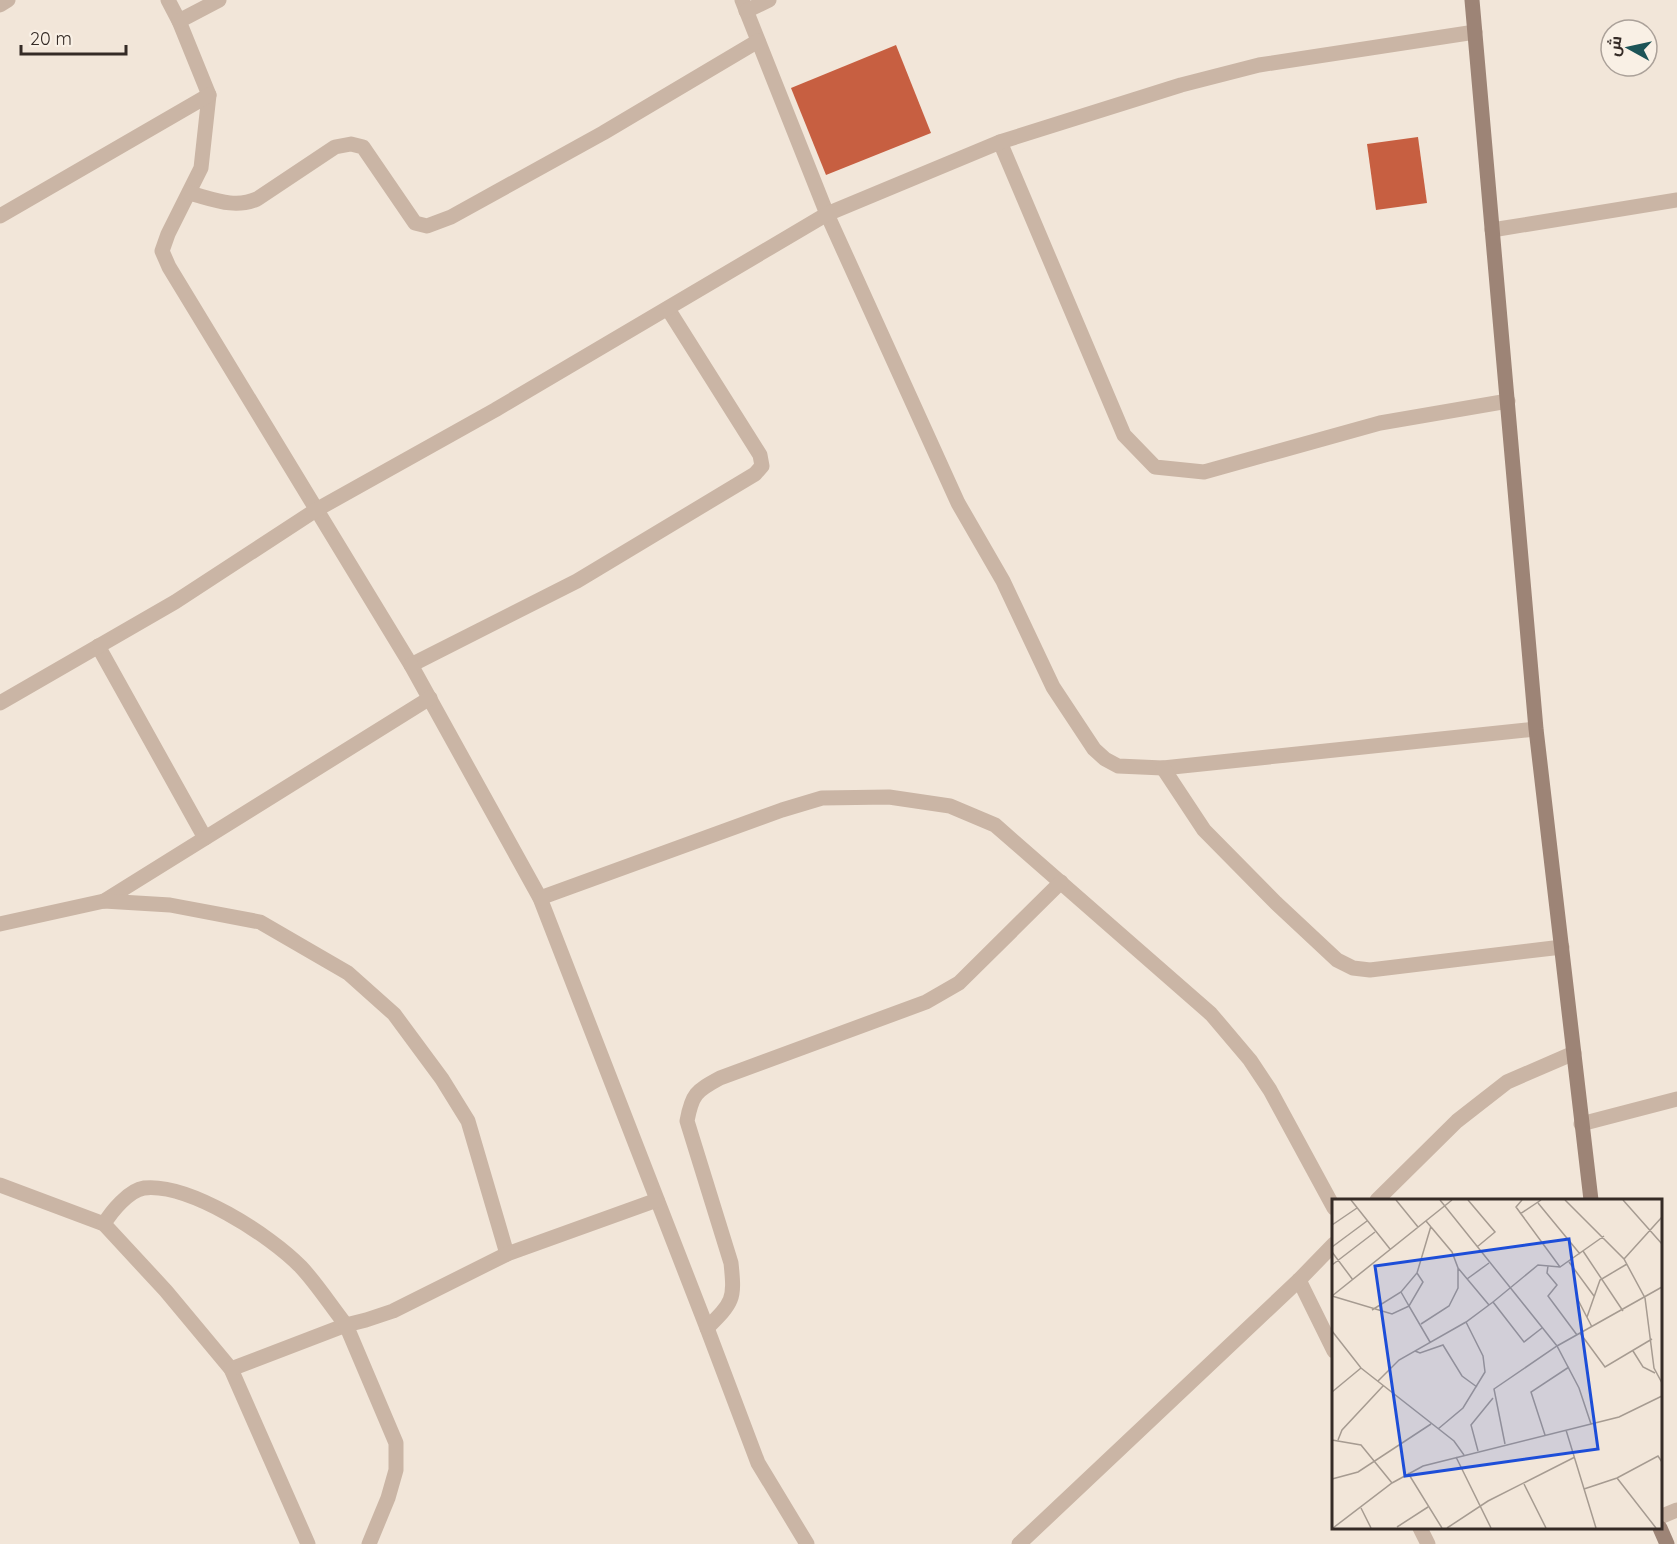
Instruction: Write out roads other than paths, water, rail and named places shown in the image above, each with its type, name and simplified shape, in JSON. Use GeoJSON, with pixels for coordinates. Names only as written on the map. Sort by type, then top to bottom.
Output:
{"type":"FeatureCollection","features":[{"type":"Feature","properties":{"kind":"main road"},"geometry":{"type":"LineString","coordinates":[[1472,0],[1536,729],[1591,1199]]}},
{"type":"Feature","properties":{"kind":"main road"},"geometry":{"type":"LineString","coordinates":[[1661,1529],[1667,1544]]}},
{"type":"Feature","properties":{"kind":"street"},"geometry":{"type":"LineString","coordinates":[[0,5],[8,0]]}},
{"type":"Feature","properties":{"kind":"street"},"geometry":{"type":"LineString","coordinates":[[168,0],[209,95],[201,168],[162,251],[169,267],[411,665],[540,898],[758,1463],[807,1544]]}},
{"type":"Feature","properties":{"kind":"street"},"geometry":{"type":"LineString","coordinates":[[179,21],[219,0]]}},
{"type":"Feature","properties":{"kind":"street"},"geometry":{"type":"LineString","coordinates":[[769,0],[744,6],[827,214],[958,503],[1003,581],[1053,687],[1094,749],[1105,759],[1118,766],[1163,768],[1536,729]]}},
{"type":"Feature","properties":{"kind":"street"},"geometry":{"type":"LineString","coordinates":[[0,703],[176,602],[316,510],[495,410],[827,214],[1000,142],[1181,85],[1259,65],[1475,32]]}},
{"type":"Feature","properties":{"kind":"street"},"geometry":{"type":"LineString","coordinates":[[189,193],[245,204],[257,199],[335,147],[351,144],[363,147],[415,223],[427,226],[451,217],[603,133],[758,41]]}},
{"type":"Feature","properties":{"kind":"street"},"geometry":{"type":"LineString","coordinates":[[0,216],[209,95]]}},
{"type":"Feature","properties":{"kind":"street"},"geometry":{"type":"LineString","coordinates":[[1000,142],[1124,435],[1155,467],[1204,472],[1380,423],[1508,401]]}},
{"type":"Feature","properties":{"kind":"street"},"geometry":{"type":"LineString","coordinates":[[1492,230],[1677,200]]}},
{"type":"Feature","properties":{"kind":"street"},"geometry":{"type":"LineString","coordinates":[[411,665],[577,581],[755,474],[762,466],[760,455],[668,309]]}},
{"type":"Feature","properties":{"kind":"street"},"geometry":{"type":"LineString","coordinates":[[98,646],[205,838]]}},
{"type":"Feature","properties":{"kind":"street"},"geometry":{"type":"LineString","coordinates":[[104,901],[430,698]]}},
{"type":"Feature","properties":{"kind":"street"},"geometry":{"type":"LineString","coordinates":[[1163,768],[1204,830],[1276,903],[1337,960],[1353,968],[1370,970],[1562,947]]}},
{"type":"Feature","properties":{"kind":"street"},"geometry":{"type":"LineString","coordinates":[[540,898],[782,810],[822,798],[889,797],[950,806],[995,825],[1211,1014],[1250,1060],[1332,1204]]}},
{"type":"Feature","properties":{"kind":"street"},"geometry":{"type":"LineString","coordinates":[[707,1328],[730,1305],[734,1287],[731,1263],[687,1121],[690,1101],[701,1088],[720,1078],[926,1002],[959,983],[1061,882]]}},
{"type":"Feature","properties":{"kind":"street"},"geometry":{"type":"LineString","coordinates":[[0,924],[104,901],[170,906],[260,922],[348,973],[394,1014],[442,1079],[468,1121],[507,1254]]}},
{"type":"Feature","properties":{"kind":"street"},"geometry":{"type":"LineString","coordinates":[[1378,1199],[1457,1121],[1507,1082],[1574,1053]]}},
{"type":"Feature","properties":{"kind":"street"},"geometry":{"type":"LineString","coordinates":[[1581,1124],[1677,1099]]}},
{"type":"Feature","properties":{"kind":"street"},"geometry":{"type":"LineString","coordinates":[[0,1185],[104,1224],[166,1291],[231,1369],[308,1544]]}},
{"type":"Feature","properties":{"kind":"street"},"geometry":{"type":"LineString","coordinates":[[104,1224],[115,1206],[142,1188],[178,1190],[245,1222],[300,1266],[346,1324],[396,1443],[396,1470],[388,1498],[369,1544]]}},
{"type":"Feature","properties":{"kind":"street"},"geometry":{"type":"LineString","coordinates":[[231,1369],[346,1324],[393,1311],[507,1254],[657,1200]]}},
{"type":"Feature","properties":{"kind":"street"},"geometry":{"type":"LineString","coordinates":[[1019,1544],[1299,1280],[1332,1246]]}},
{"type":"Feature","properties":{"kind":"street"},"geometry":{"type":"LineString","coordinates":[[1299,1280],[1332,1346]]}},
{"type":"Feature","properties":{"kind":"street"},"geometry":{"type":"LineString","coordinates":[[1662,1516],[1677,1510]]}},
{"type":"Feature","properties":{"kind":"street"},"geometry":{"type":"LineString","coordinates":[[1421,1529],[1428,1544]]}}]}
